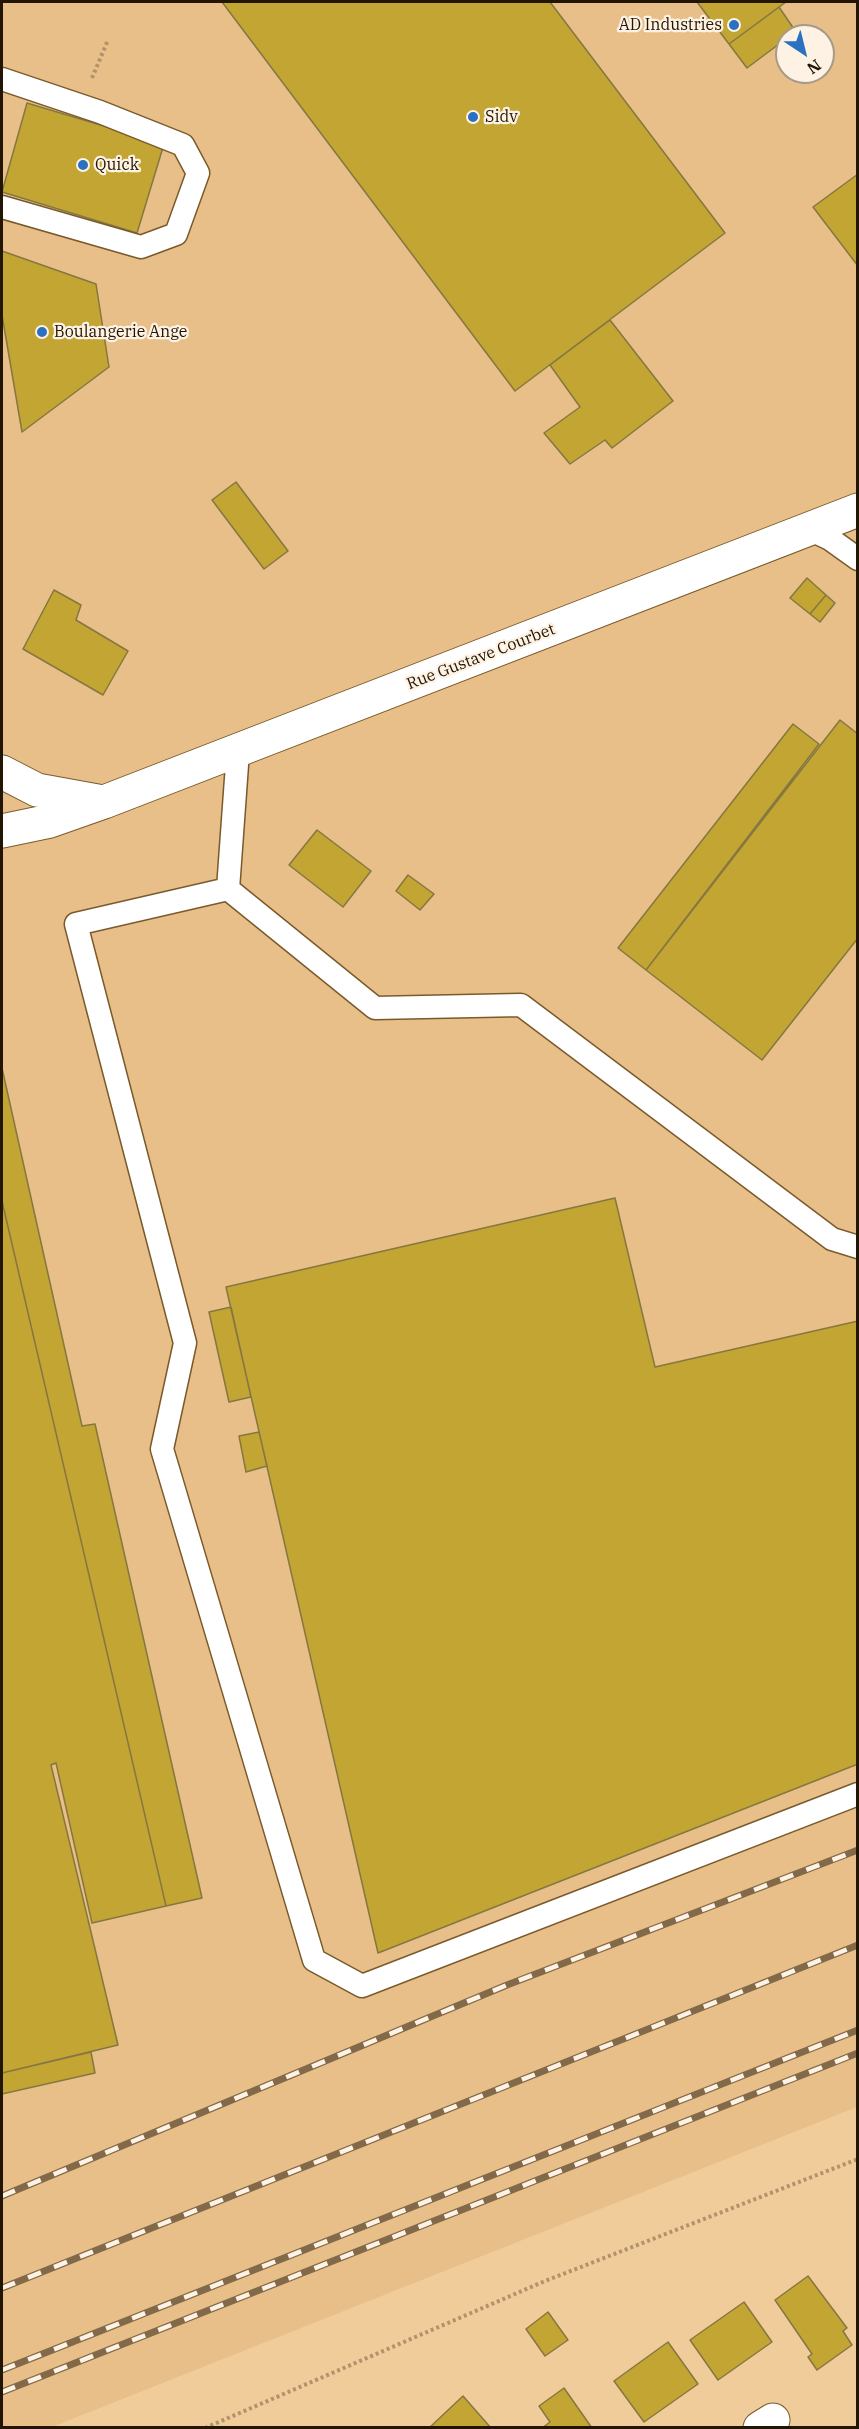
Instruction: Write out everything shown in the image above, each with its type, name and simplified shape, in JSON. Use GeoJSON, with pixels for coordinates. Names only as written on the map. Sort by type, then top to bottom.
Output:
{"type":"FeatureCollection","features":[{"type":"Feature","properties":{"kind":"street","name":"Rue Gustave Courbet"},"geometry":{"type":"LineString","coordinates":[[2,831],[33,825],[104,802],[858,510]]}},
{"type":"Feature","properties":{"kind":"street"},"geometry":{"type":"LineString","coordinates":[[2,772],[37,790],[104,802]]}},
{"type":"Feature","properties":{"kind":"street"},"geometry":{"type":"LineString","coordinates":[[33,825],[41,811],[37,790]]}},
{"type":"Feature","properties":{"kind":"lane"},"geometry":{"type":"LineString","coordinates":[[2,79],[81,105],[183,145],[198,173],[176,234],[141,247],[2,207]]}},
{"type":"Feature","properties":{"kind":"lane"},"geometry":{"type":"LineString","coordinates":[[809,529],[830,539],[858,559]]}},
{"type":"Feature","properties":{"kind":"lane"},"geometry":{"type":"LineString","coordinates":[[228,889],[238,751]]}},
{"type":"Feature","properties":{"kind":"lane"},"geometry":{"type":"LineString","coordinates":[[228,889],[375,1008],[521,1005],[832,1239],[858,1247]]}},
{"type":"Feature","properties":{"kind":"lane"},"geometry":{"type":"LineString","coordinates":[[228,889],[76,924],[185,1343],[162,1449],[314,1960],[362,1986],[858,1794]]}},
{"type":"Feature","properties":{"kind":"path"},"geometry":{"type":"LineString","coordinates":[[81,105],[108,40]]}},
{"type":"Feature","properties":{"kind":"path"},"geometry":{"type":"LineString","coordinates":[[204,2427],[545,2281],[858,2158]]}},
{"type":"Feature","properties":{"kind":"shaded area"},"geometry":{"type":"Polygon","coordinates":[[[2,2],[857,2],[857,2107],[52,2427],[2,2428],[2,2]]]}},
{"type":"Feature","properties":{"kind":"building","name":"Sidv"},"geometry":{"type":"Polygon","coordinates":[[[222,2],[550,2],[725,233],[515,391],[222,2]]]}},
{"type":"Feature","properties":{"kind":"building","name":"AD Industries"},"geometry":{"type":"Polygon","coordinates":[[[697,2],[786,2],[729,44],[697,2]]]}},
{"type":"Feature","properties":{"kind":"building"},"geometry":{"type":"Polygon","coordinates":[[[779,7],[791,24],[775,24],[775,47],[747,68],[729,44],[779,7]]]}},
{"type":"Feature","properties":{"kind":"building","name":"Quick"},"geometry":{"type":"Polygon","coordinates":[[[27,103],[164,144],[137,233],[2,192],[27,103]]]}},
{"type":"Feature","properties":{"kind":"building"},"geometry":{"type":"Polygon","coordinates":[[[858,174],[858,266],[813,207],[858,174]]]}},
{"type":"Feature","properties":{"kind":"building"},"geometry":{"type":"Polygon","coordinates":[[[2,251],[96,284],[109,367],[22,432],[2,315],[2,251]]]}},
{"type":"Feature","properties":{"kind":"building"},"geometry":{"type":"Polygon","coordinates":[[[610,320],[673,401],[612,448],[605,440],[570,464],[544,433],[580,407],[550,365],[610,320]]]}},
{"type":"Feature","properties":{"kind":"building"},"geometry":{"type":"Polygon","coordinates":[[[236,482],[288,551],[264,569],[212,500],[236,482]]]}},
{"type":"Feature","properties":{"kind":"building"},"geometry":{"type":"Polygon","coordinates":[[[807,578],[826,595],[810,614],[790,598],[807,578]]]}},
{"type":"Feature","properties":{"kind":"building"},"geometry":{"type":"Polygon","coordinates":[[[54,590],[81,605],[76,620],[128,651],[103,695],[23,649],[54,590]]]}},
{"type":"Feature","properties":{"kind":"building"},"geometry":{"type":"Polygon","coordinates":[[[826,595],[835,603],[820,622],[810,614],[826,595]]]}},
{"type":"Feature","properties":{"kind":"building"},"geometry":{"type":"Polygon","coordinates":[[[840,720],[858,734],[858,938],[762,1060],[646,970],[840,720]]]}},
{"type":"Feature","properties":{"kind":"building"},"geometry":{"type":"Polygon","coordinates":[[[793,724],[819,744],[646,970],[618,948],[793,724]]]}},
{"type":"Feature","properties":{"kind":"building"},"geometry":{"type":"Polygon","coordinates":[[[317,830],[371,871],[343,907],[289,865],[317,830]]]}},
{"type":"Feature","properties":{"kind":"building"},"geometry":{"type":"Polygon","coordinates":[[[408,875],[434,894],[420,910],[396,891],[408,875]]]}},
{"type":"Feature","properties":{"kind":"building"},"geometry":{"type":"Polygon","coordinates":[[[2,1068],[82,1426],[95,1424],[202,1898],[166,1906],[2,1201],[2,1068]]]}},
{"type":"Feature","properties":{"kind":"building"},"geometry":{"type":"Polygon","coordinates":[[[615,1198],[655,1367],[858,1321],[858,1764],[378,1953],[226,1287],[615,1198]]]}},
{"type":"Feature","properties":{"kind":"building"},"geometry":{"type":"Polygon","coordinates":[[[2,1201],[166,1906],[92,1923],[56,1763],[51,1765],[118,2045],[2,2073],[2,1201]]]}},
{"type":"Feature","properties":{"kind":"building"},"geometry":{"type":"Polygon","coordinates":[[[231,1307],[251,1397],[229,1402],[209,1312],[231,1307]]]}},
{"type":"Feature","properties":{"kind":"building"},"geometry":{"type":"Polygon","coordinates":[[[259,1432],[267,1466],[246,1472],[239,1436],[259,1432]]]}},
{"type":"Feature","properties":{"kind":"building"},"geometry":{"type":"Polygon","coordinates":[[[91,2052],[95,2073],[2,2094],[2,2073],[91,2052]]]}},
{"type":"Feature","properties":{"kind":"building"},"geometry":{"type":"Polygon","coordinates":[[[808,2276],[847,2328],[843,2331],[852,2345],[817,2370],[808,2357],[812,2354],[775,2300],[808,2276]]]}},
{"type":"Feature","properties":{"kind":"building"},"geometry":{"type":"Polygon","coordinates":[[[744,2302],[772,2342],[718,2380],[690,2340],[744,2302]]]}},
{"type":"Feature","properties":{"kind":"building"},"geometry":{"type":"Polygon","coordinates":[[[548,2312],[568,2340],[545,2356],[526,2329],[548,2312]]]}},
{"type":"Feature","properties":{"kind":"building"},"geometry":{"type":"Polygon","coordinates":[[[668,2342],[698,2384],[644,2422],[614,2381],[668,2342]]]}},
{"type":"Feature","properties":{"kind":"building"},"geometry":{"type":"Polygon","coordinates":[[[564,2388],[592,2428],[542,2428],[550,2422],[539,2406],[564,2388]]]}},
{"type":"Feature","properties":{"kind":"building"},"geometry":{"type":"Polygon","coordinates":[[[463,2396],[491,2428],[429,2428],[463,2396]]]}},
{"type":"Feature","properties":{"kind":"railway"},"geometry":{"type":"LineString","coordinates":[[2,2196],[507,1985],[858,1850]]}},
{"type":"Feature","properties":{"kind":"railway"},"geometry":{"type":"LineString","coordinates":[[2,2288],[858,1945]]}},
{"type":"Feature","properties":{"kind":"railway"},"geometry":{"type":"LineString","coordinates":[[2,2370],[858,2030]]}},
{"type":"Feature","properties":{"kind":"railway"},"geometry":{"type":"LineString","coordinates":[[2,2392],[858,2053]]}},
{"type":"Feature","properties":{"kind":"place","name":"AD Industries"},"geometry":{"type":"Point","coordinates":[734,25]}},
{"type":"Feature","properties":{"kind":"place","name":"Sidv"},"geometry":{"type":"Point","coordinates":[473,117]}},
{"type":"Feature","properties":{"kind":"place","name":"Quick"},"geometry":{"type":"Point","coordinates":[83,165]}},
{"type":"Feature","properties":{"kind":"place","name":"Boulangerie Ange"},"geometry":{"type":"Point","coordinates":[42,332]}}]}
